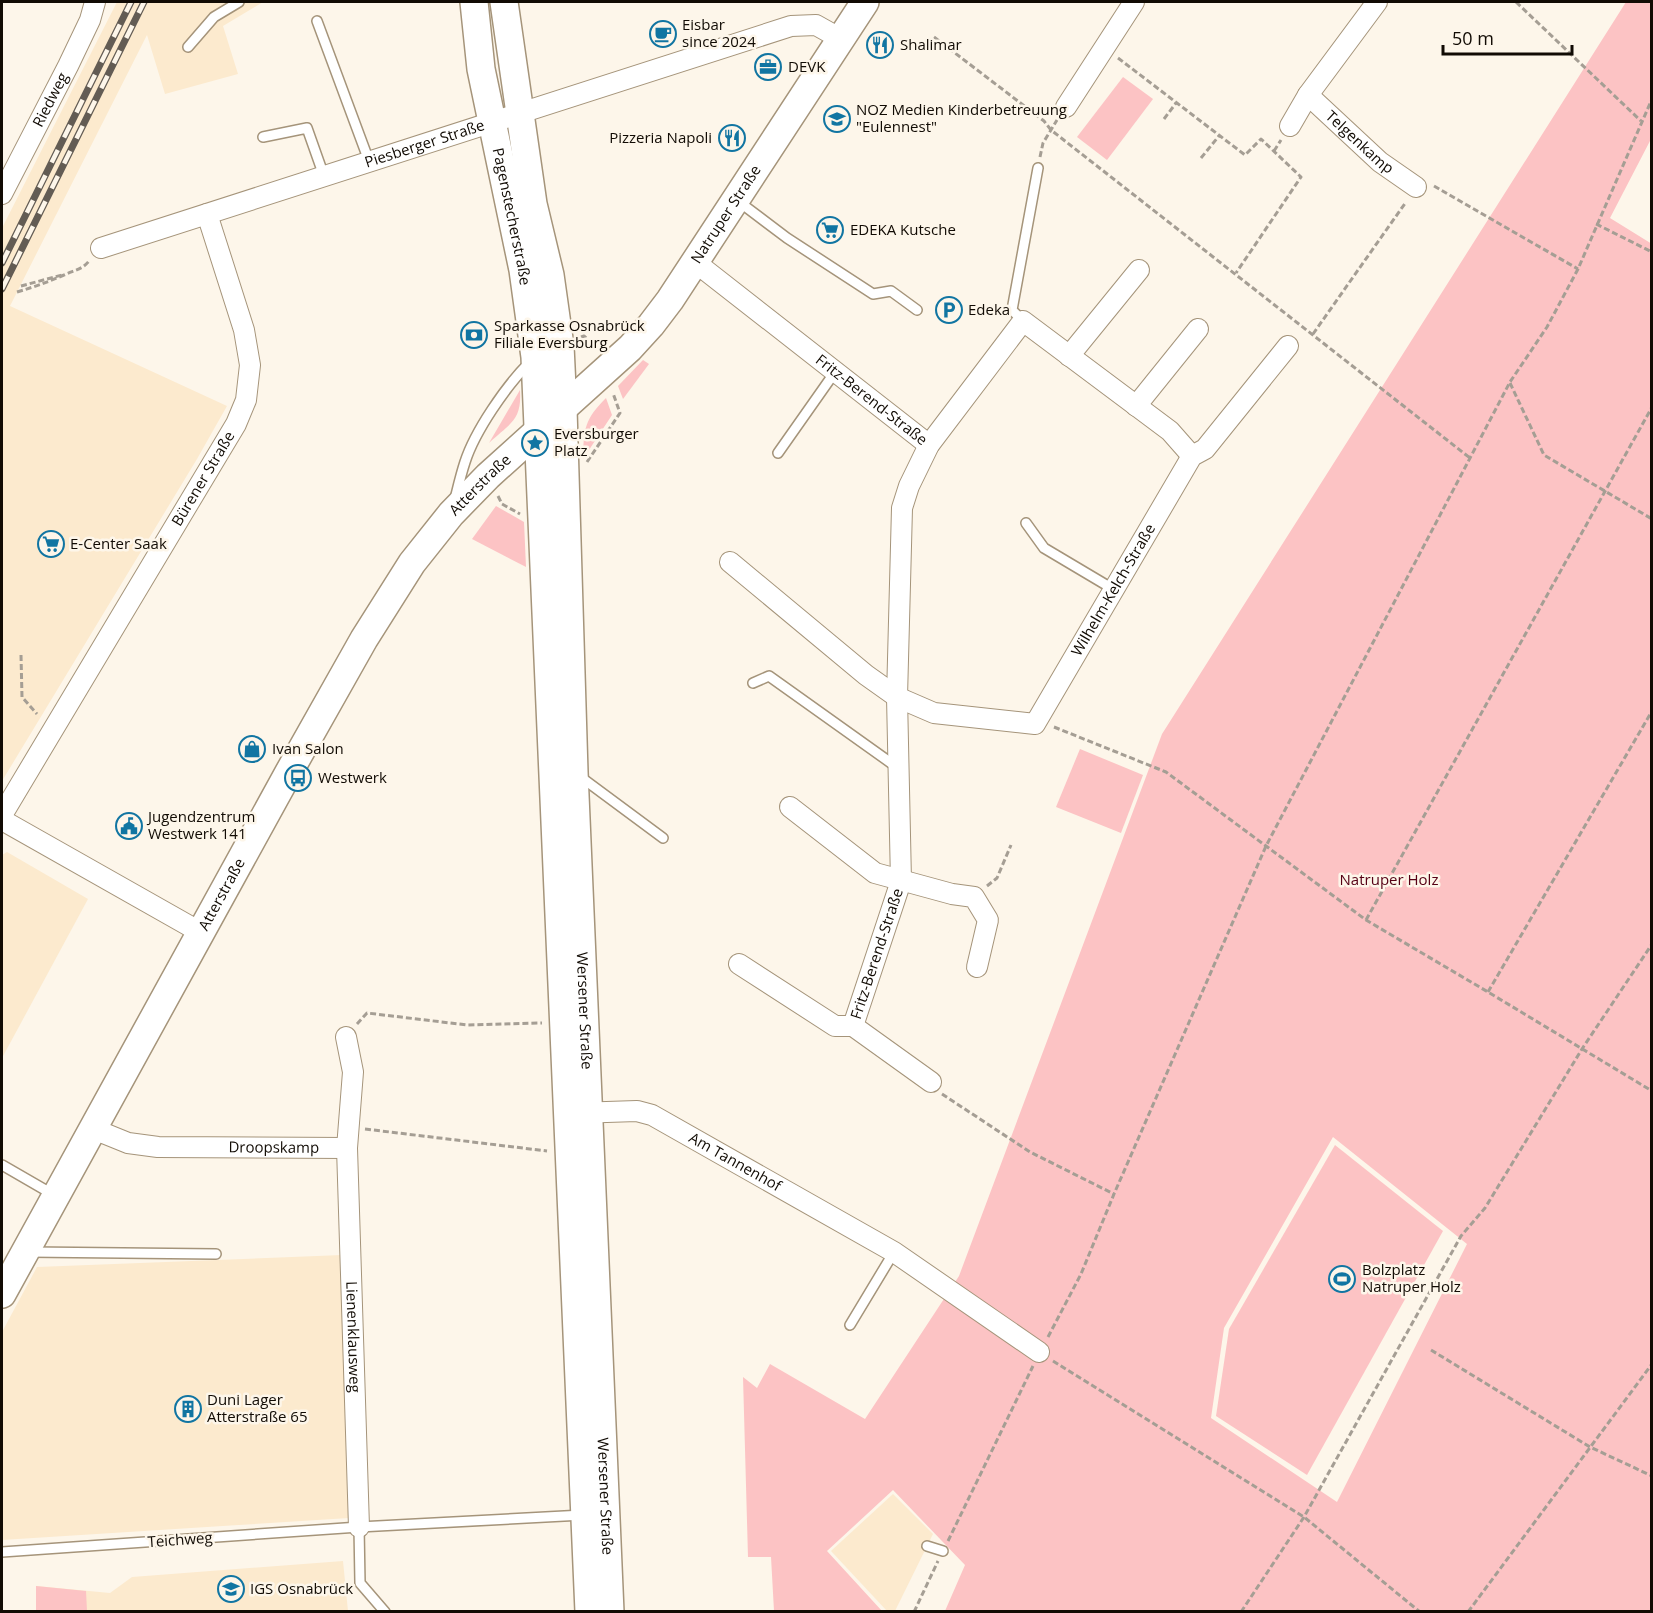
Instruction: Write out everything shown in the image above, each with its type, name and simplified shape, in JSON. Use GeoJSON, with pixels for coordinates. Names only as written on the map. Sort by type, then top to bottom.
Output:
{"type":"FeatureCollection","features":[{"type":"Feature","properties":{"kind":"main road","name":"Pagenstecherstraße"},"geometry":{"type":"LineString","coordinates":[[474,2],[481,69],[523,270],[535,357],[537,432]]}},
{"type":"Feature","properties":{"kind":"main road","name":"Pagenstecherstraße"},"geometry":{"type":"LineString","coordinates":[[504,2],[533,204],[556,310],[563,409]]}},
{"type":"Feature","properties":{"kind":"main road","name":"Natruper Straße"},"geometry":{"type":"LineString","coordinates":[[563,409],[606,371],[651,325],[695,262],[865,2]]}},
{"type":"Feature","properties":{"kind":"main road"},"geometry":{"type":"LineString","coordinates":[[537,432],[563,409]]}},
{"type":"Feature","properties":{"kind":"main road","name":"Wersener Straße"},"geometry":{"type":"LineString","coordinates":[[563,409],[574,772],[578,1113],[610,1611]]}},
{"type":"Feature","properties":{"kind":"main road","name":"Wersener Straße"},"geometry":{"type":"LineString","coordinates":[[537,432],[564,1022],[578,1113],[569,1153],[589,1611]]}},
{"type":"Feature","properties":{"kind":"main road","name":"Atterstraße"},"geometry":{"type":"LineString","coordinates":[[2,1294],[200,932],[364,639],[412,563],[451,514],[488,476],[537,432]]}},
{"type":"Feature","properties":{"kind":"street","name":"Riedweg"},"geometry":{"type":"LineString","coordinates":[[2,194],[68,66],[90,20],[95,2]]}},
{"type":"Feature","properties":{"kind":"street"},"geometry":{"type":"LineString","coordinates":[[1066,107],[1134,2]]}},
{"type":"Feature","properties":{"kind":"street"},"geometry":{"type":"LineString","coordinates":[[1290,126],[1308,95],[1377,2]]}},
{"type":"Feature","properties":{"kind":"street","name":"Piesberger Straße"},"geometry":{"type":"LineString","coordinates":[[101,248],[791,26],[816,25],[841,39]]}},
{"type":"Feature","properties":{"kind":"street","name":"Telgenkamp"},"geometry":{"type":"LineString","coordinates":[[1308,95],[1380,162],[1416,187]]}},
{"type":"Feature","properties":{"kind":"street","name":"Bürener Straße"},"geometry":{"type":"LineString","coordinates":[[2,815],[236,424],[246,400],[250,365],[244,330],[207,214]]}},
{"type":"Feature","properties":{"kind":"street","name":"Fritz-Berend-Straße"},"geometry":{"type":"LineString","coordinates":[[695,262],[929,445],[909,486],[902,508],[897,697],[901,881],[853,1026]]}},
{"type":"Feature","properties":{"kind":"street"},"geometry":{"type":"LineString","coordinates":[[1069,356],[1139,270]]}},
{"type":"Feature","properties":{"kind":"street"},"geometry":{"type":"LineString","coordinates":[[929,445],[1023,321],[1170,431],[1192,456]]}},
{"type":"Feature","properties":{"kind":"street"},"geometry":{"type":"LineString","coordinates":[[1136,406],[1198,330]]}},
{"type":"Feature","properties":{"kind":"street","name":"Wilhelm-Kelch-Straße"},"geometry":{"type":"LineString","coordinates":[[1035,724],[1192,456],[1204,449],[1288,346]]}},
{"type":"Feature","properties":{"kind":"street"},"geometry":{"type":"LineString","coordinates":[[730,562],[866,675],[897,697],[934,713],[1035,724]]}},
{"type":"Feature","properties":{"kind":"street","name":"Fritz-Berend-Straße"},"geometry":{"type":"LineString","coordinates":[[790,807],[875,873],[952,894],[974,897]]}},
{"type":"Feature","properties":{"kind":"street"},"geometry":{"type":"LineString","coordinates":[[2,820],[45,839],[200,932]]}},
{"type":"Feature","properties":{"kind":"street"},"geometry":{"type":"LineString","coordinates":[[974,897],[988,920],[977,967]]}},
{"type":"Feature","properties":{"kind":"street","name":"Fritz-Berend-Straße"},"geometry":{"type":"LineString","coordinates":[[739,964],[835,1026],[853,1026],[931,1082]]}},
{"type":"Feature","properties":{"kind":"street"},"geometry":{"type":"LineString","coordinates":[[346,1037],[353,1071],[347,1148]]}},
{"type":"Feature","properties":{"kind":"street","name":"Am Tannenhof"},"geometry":{"type":"LineString","coordinates":[[578,1113],[637,1111],[652,1115],[894,1252],[1039,1352]]}},
{"type":"Feature","properties":{"kind":"street","name":"Droopskamp"},"geometry":{"type":"LineString","coordinates":[[92,1128],[128,1143],[158,1147],[347,1148]]}},
{"type":"Feature","properties":{"kind":"street","name":"Lienenklausweg"},"geometry":{"type":"LineString","coordinates":[[347,1148],[359,1527]]}},
{"type":"Feature","properties":{"kind":"lane"},"geometry":{"type":"LineString","coordinates":[[188,47],[214,17],[239,2]]}},
{"type":"Feature","properties":{"kind":"lane"},"geometry":{"type":"LineString","coordinates":[[317,21],[369,161]]}},
{"type":"Feature","properties":{"kind":"lane"},"geometry":{"type":"LineString","coordinates":[[263,137],[307,128],[324,176]]}},
{"type":"Feature","properties":{"kind":"lane"},"geometry":{"type":"LineString","coordinates":[[1023,321],[1012,310],[1038,168]]}},
{"type":"Feature","properties":{"kind":"lane"},"geometry":{"type":"LineString","coordinates":[[736,200],[787,238],[873,294],[891,291],[917,310]]}},
{"type":"Feature","properties":{"kind":"lane"},"geometry":{"type":"LineString","coordinates":[[451,514],[465,462],[473,444],[510,383],[535,357]]}},
{"type":"Feature","properties":{"kind":"lane"},"geometry":{"type":"LineString","coordinates":[[778,453],[835,372]]}},
{"type":"Feature","properties":{"kind":"lane"},"geometry":{"type":"LineString","coordinates":[[1026,523],[1044,548],[1113,589]]}},
{"type":"Feature","properties":{"kind":"lane"},"geometry":{"type":"LineString","coordinates":[[753,683],[769,676],[898,768]]}},
{"type":"Feature","properties":{"kind":"lane"},"geometry":{"type":"LineString","coordinates":[[574,772],[663,838]]}},
{"type":"Feature","properties":{"kind":"lane"},"geometry":{"type":"LineString","coordinates":[[2,1165],[56,1195]]}},
{"type":"Feature","properties":{"kind":"lane"},"geometry":{"type":"LineString","coordinates":[[25,1252],[216,1254]]}},
{"type":"Feature","properties":{"kind":"lane"},"geometry":{"type":"LineString","coordinates":[[850,1325],[894,1252]]}},
{"type":"Feature","properties":{"kind":"lane","name":"Teichweg"},"geometry":{"type":"LineString","coordinates":[[2,1552],[359,1527],[585,1515]]}},
{"type":"Feature","properties":{"kind":"lane"},"geometry":{"type":"LineString","coordinates":[[359,1527],[360,1583],[385,1611]]}},
{"type":"Feature","properties":{"kind":"lane"},"geometry":{"type":"LineString","coordinates":[[927,1546],[943,1551]]}},
{"type":"Feature","properties":{"kind":"path"},"geometry":{"type":"LineString","coordinates":[[1516,2],[1641,121]]}},
{"type":"Feature","properties":{"kind":"path"},"geometry":{"type":"LineString","coordinates":[[934,37],[1044,121],[1051,130],[1126,190],[1470,459]]}},
{"type":"Feature","properties":{"kind":"path"},"geometry":{"type":"LineString","coordinates":[[1104,48],[1245,155],[1261,140],[1301,177],[1235,273]]}},
{"type":"Feature","properties":{"kind":"path"},"geometry":{"type":"LineString","coordinates":[[914,1611],[1039,1352],[1081,1274],[1266,846],[1510,382],[1547,327],[1578,269],[1652,99]]}},
{"type":"Feature","properties":{"kind":"path"},"geometry":{"type":"LineString","coordinates":[[1164,119],[1176,103]]}},
{"type":"Feature","properties":{"kind":"path"},"geometry":{"type":"LineString","coordinates":[[1038,168],[1043,142],[1066,107]]}},
{"type":"Feature","properties":{"kind":"path"},"geometry":{"type":"LineString","coordinates":[[1201,158],[1219,136]]}},
{"type":"Feature","properties":{"kind":"path"},"geometry":{"type":"LineString","coordinates":[[1313,334],[1416,187],[1425,180],[1578,269]]}},
{"type":"Feature","properties":{"kind":"path"},"geometry":{"type":"LineString","coordinates":[[1596,224],[1652,252]]}},
{"type":"Feature","properties":{"kind":"path"},"geometry":{"type":"LineString","coordinates":[[21,286],[83,268],[101,248]]}},
{"type":"Feature","properties":{"kind":"path"},"geometry":{"type":"LineString","coordinates":[[17,292],[53,281],[64,274]]}},
{"type":"Feature","properties":{"kind":"path"},"geometry":{"type":"LineString","coordinates":[[1510,382],[1544,455],[1652,519]]}},
{"type":"Feature","properties":{"kind":"path"},"geometry":{"type":"LineString","coordinates":[[1366,920],[1652,407]]}},
{"type":"Feature","properties":{"kind":"path"},"geometry":{"type":"LineString","coordinates":[[21,655],[22,697],[37,714]]}},
{"type":"Feature","properties":{"kind":"path"},"geometry":{"type":"LineString","coordinates":[[1488,992],[1652,711]]}},
{"type":"Feature","properties":{"kind":"path"},"geometry":{"type":"LineString","coordinates":[[1035,724],[1057,727],[1166,772],[1366,920],[1652,1091]]}},
{"type":"Feature","properties":{"kind":"path"},"geometry":{"type":"LineString","coordinates":[[974,897],[997,878],[1011,845]]}},
{"type":"Feature","properties":{"kind":"path"},"geometry":{"type":"LineString","coordinates":[[1241,1611],[1304,1517],[1461,1236],[1491,1199],[1582,1049],[1652,944]]}},
{"type":"Feature","properties":{"kind":"path"},"geometry":{"type":"LineString","coordinates":[[346,1037],[367,1013],[467,1025],[564,1022]]}},
{"type":"Feature","properties":{"kind":"path"},"geometry":{"type":"LineString","coordinates":[[931,1082],[946,1098],[1030,1152],[1114,1194]]}},
{"type":"Feature","properties":{"kind":"path"},"geometry":{"type":"LineString","coordinates":[[349,1127],[569,1153]]}},
{"type":"Feature","properties":{"kind":"path"},"geometry":{"type":"LineString","coordinates":[[1431,1350],[1590,1448],[1652,1476]]}},
{"type":"Feature","properties":{"kind":"path"},"geometry":{"type":"LineString","coordinates":[[1039,1352],[1304,1517],[1420,1611]]}},
{"type":"Feature","properties":{"kind":"path"},"geometry":{"type":"LineString","coordinates":[[1468,1611],[1652,1364]]}},
{"type":"Feature","properties":{"kind":"shaded area"},"geometry":{"type":"Polygon","coordinates":[[[117,2],[263,2],[223,26],[238,74],[165,94],[147,35],[10,306],[227,406],[2,781],[2,228],[117,2]]]}},
{"type":"Feature","properties":{"kind":"shaded area"},"geometry":{"type":"Polygon","coordinates":[[[7,852],[88,899],[2,1058],[2,855],[7,852]]]}},
{"type":"Feature","properties":{"kind":"shaded area"},"geometry":{"type":"Polygon","coordinates":[[[342,1255],[349,1518],[2,1540],[2,1332],[37,1267],[342,1255]]]}},
{"type":"Feature","properties":{"kind":"shaded area"},"geometry":{"type":"Polygon","coordinates":[[[893,1494],[933,1534],[895,1611],[887,1611],[831,1551],[893,1494]]]}},
{"type":"Feature","properties":{"kind":"shaded area","name":"IGS Osnabrück"},"geometry":{"type":"Polygon","coordinates":[[[343,1561],[348,1611],[36,1611],[36,1586],[110,1593],[132,1577],[343,1561]]]}},
{"type":"Feature","properties":{"kind":"green space","name":"Natruper Holz"},"geometry":{"type":"Polygon","coordinates":[[[1626,2],[1651,2],[1651,139],[1610,218],[1652,244],[1651,1611],[945,1611],[965,1565],[893,1490],[827,1551],[882,1611],[774,1611],[771,1557],[748,1557],[743,1377],[757,1388],[770,1364],[865,1419],[959,1276],[1162,734],[1626,2]],[[1333,1137],[1224,1328],[1211,1418],[1337,1502],[1467,1244],[1333,1137]]]}},
{"type":"Feature","properties":{"kind":"green space"},"geometry":{"type":"Polygon","coordinates":[[[1123,77],[1153,99],[1107,160],[1077,137],[1123,77]]]}},
{"type":"Feature","properties":{"kind":"green space"},"geometry":{"type":"Polygon","coordinates":[[[643,360],[649,364],[623,399],[618,386],[643,360]]]}},
{"type":"Feature","properties":{"kind":"green space"},"geometry":{"type":"Polygon","coordinates":[[[520,390],[517,415],[509,426],[489,443],[520,390]]]}},
{"type":"Feature","properties":{"kind":"green space"},"geometry":{"type":"Polygon","coordinates":[[[606,398],[612,415],[583,459],[584,440],[589,419],[606,398]]]}},
{"type":"Feature","properties":{"kind":"green space"},"geometry":{"type":"Polygon","coordinates":[[[496,506],[524,522],[526,567],[472,539],[496,506]]]}},
{"type":"Feature","properties":{"kind":"green space"},"geometry":{"type":"Polygon","coordinates":[[[1080,749],[1143,775],[1121,833],[1056,807],[1080,749]]]}},
{"type":"Feature","properties":{"kind":"green space"},"geometry":{"type":"Polygon","coordinates":[[[1335,1145],[1443,1231],[1307,1475],[1216,1416],[1229,1329],[1335,1145]]]}},
{"type":"Feature","properties":{"kind":"green space"},"geometry":{"type":"Polygon","coordinates":[[[36,1586],[86,1591],[87,1611],[36,1611],[36,1586]]]}},
{"type":"Feature","properties":{"kind":"railway"},"geometry":{"type":"LineString","coordinates":[[2,263],[131,2]]}},
{"type":"Feature","properties":{"kind":"railway"},"geometry":{"type":"LineString","coordinates":[[2,289],[144,2]]}},
{"type":"Feature","properties":{"kind":"place","name":"Eisbar since 2024"},"geometry":{"type":"Point","coordinates":[663,34]}},
{"type":"Feature","properties":{"kind":"place","name":"Shalimar"},"geometry":{"type":"Point","coordinates":[880,45]}},
{"type":"Feature","properties":{"kind":"place","name":"DEVK"},"geometry":{"type":"Point","coordinates":[768,67]}},
{"type":"Feature","properties":{"kind":"place","name":"NOZ Medien Kinderbetreuung \"Eulennest\""},"geometry":{"type":"Point","coordinates":[837,119]}},
{"type":"Feature","properties":{"kind":"place","name":"Pizzeria Napoli"},"geometry":{"type":"Point","coordinates":[732,138]}},
{"type":"Feature","properties":{"kind":"place","name":"EDEKA Kutsche"},"geometry":{"type":"Point","coordinates":[830,230]}},
{"type":"Feature","properties":{"kind":"place","name":"Edeka"},"geometry":{"type":"Point","coordinates":[949,310]}},
{"type":"Feature","properties":{"kind":"place","name":"Sparkasse Osnabrück Filiale Eversburg"},"geometry":{"type":"Point","coordinates":[474,335]}},
{"type":"Feature","properties":{"kind":"place","name":"Eversburger Platz"},"geometry":{"type":"Point","coordinates":[535,443]}},
{"type":"Feature","properties":{"kind":"place","name":"E-Center Saak"},"geometry":{"type":"Point","coordinates":[51,544]}},
{"type":"Feature","properties":{"kind":"place","name":"Ivan Salon"},"geometry":{"type":"Point","coordinates":[252,749]}},
{"type":"Feature","properties":{"kind":"place","name":"Westwerk"},"geometry":{"type":"Point","coordinates":[298,778]}},
{"type":"Feature","properties":{"kind":"place","name":"Jugendzentrum Westwerk 141"},"geometry":{"type":"Point","coordinates":[129,826]}},
{"type":"Feature","properties":{"kind":"place","name":"Bolzplatz Natruper Holz"},"geometry":{"type":"Point","coordinates":[1342,1279]}},
{"type":"Feature","properties":{"kind":"place","name":"Duni Lager Atterstraße 65"},"geometry":{"type":"Point","coordinates":[188,1409]}},
{"type":"Feature","properties":{"kind":"place","name":"IGS Osnabrück"},"geometry":{"type":"Point","coordinates":[231,1589]}}]}
